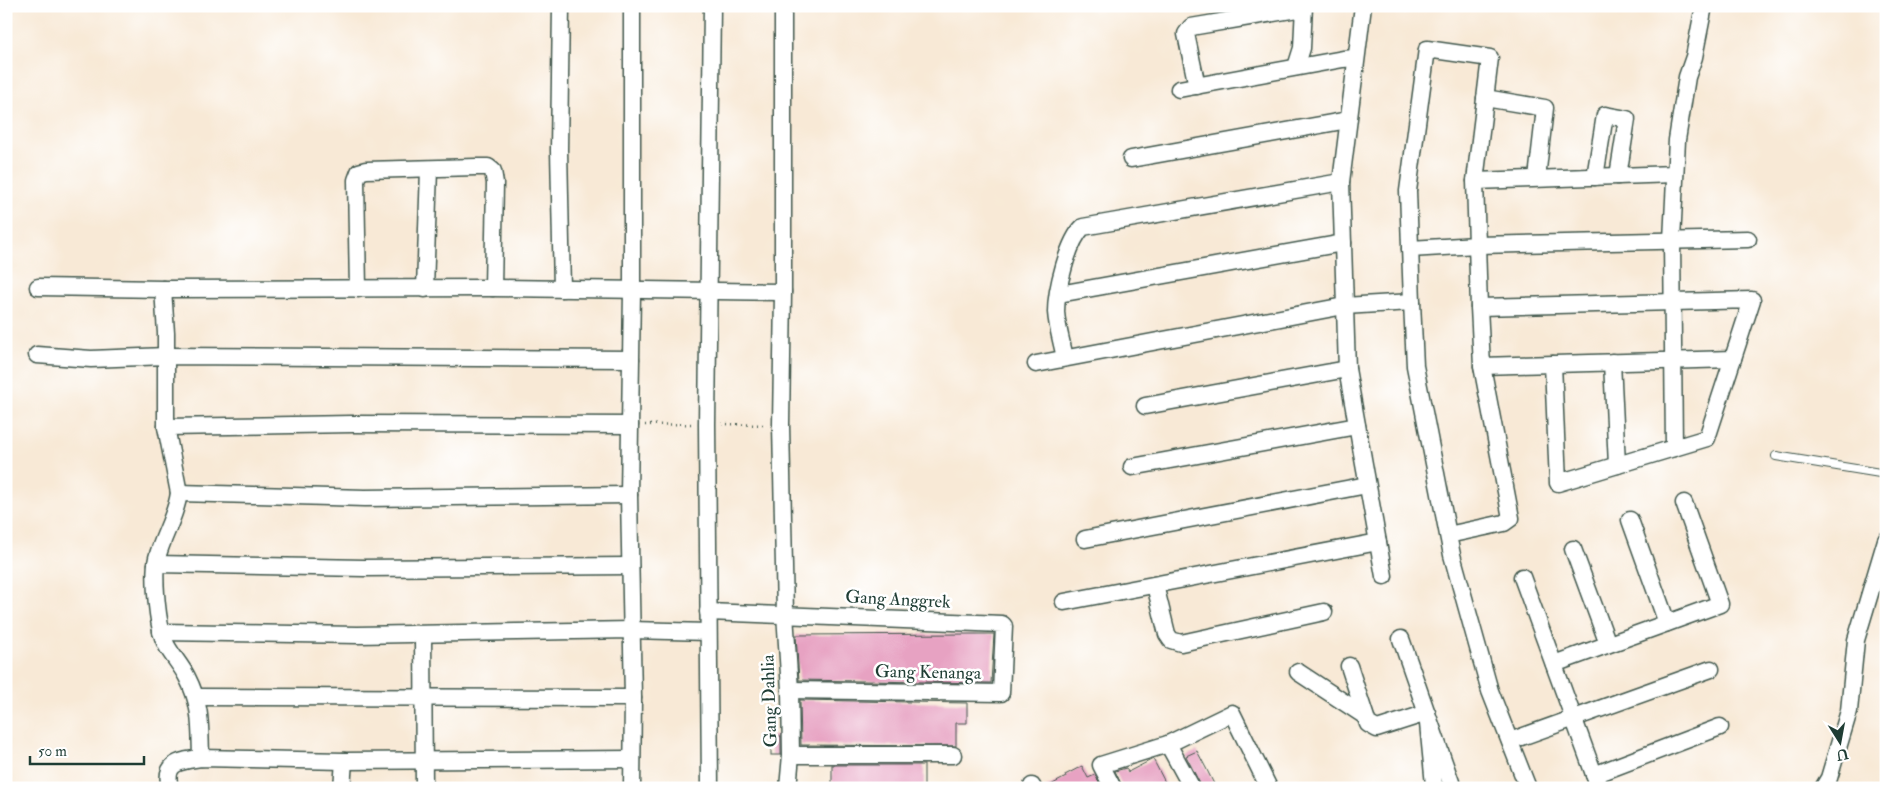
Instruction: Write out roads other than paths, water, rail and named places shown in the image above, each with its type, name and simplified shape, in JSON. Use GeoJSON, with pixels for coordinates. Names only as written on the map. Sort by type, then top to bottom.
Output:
{"type":"FeatureCollection","features":[{"type":"Feature","properties":{"kind":"street"},"geometry":{"type":"LineString","coordinates":[[561,6],[559,150],[562,289]]}},
{"type":"Feature","properties":{"kind":"street"},"geometry":{"type":"LineString","coordinates":[[632,6],[630,425],[632,788]]}},
{"type":"Feature","properties":{"kind":"street"},"geometry":{"type":"LineString","coordinates":[[710,788],[708,291],[712,6]]}},
{"type":"Feature","properties":{"kind":"street","name":"Gang Dahlia"},"geometry":{"type":"LineString","coordinates":[[783,6],[781,425],[790,690],[791,755],[788,788]]}},
{"type":"Feature","properties":{"kind":"street"},"geometry":{"type":"LineString","coordinates":[[1363,6],[1350,58],[1348,120],[1341,182],[1344,306],[1347,369],[1384,576]]}},
{"type":"Feature","properties":{"kind":"street"},"geometry":{"type":"LineString","coordinates":[[1674,448],[1672,240],[1677,140],[1687,76],[1694,57],[1704,6]]}},
{"type":"Feature","properties":{"kind":"street"},"geometry":{"type":"LineString","coordinates":[[1196,86],[1186,34],[1191,27],[1303,7],[1302,48],[1296,67]]}},
{"type":"Feature","properties":{"kind":"street"},"geometry":{"type":"LineString","coordinates":[[1302,48],[1350,58]]}},
{"type":"Feature","properties":{"kind":"street"},"geometry":{"type":"LineString","coordinates":[[1448,535],[1504,523],[1511,518],[1482,366],[1479,307],[1475,181],[1490,58],[1427,49],[1408,191],[1415,366],[1448,535],[1452,555],[1464,593],[1482,666],[1528,788]]}},
{"type":"Feature","properties":{"kind":"street"},"geometry":{"type":"LineString","coordinates":[[1179,89],[1350,58]]}},
{"type":"Feature","properties":{"kind":"street"},"geometry":{"type":"LineString","coordinates":[[1485,98],[1545,108],[1537,178]]}},
{"type":"Feature","properties":{"kind":"street"},"geometry":{"type":"LineString","coordinates":[[1595,177],[1605,115],[1627,119],[1618,176]]}},
{"type":"Feature","properties":{"kind":"street"},"geometry":{"type":"LineString","coordinates":[[1132,159],[1348,120]]}},
{"type":"Feature","properties":{"kind":"street"},"geometry":{"type":"LineString","coordinates":[[358,289],[356,180],[359,172],[366,170],[488,167],[493,171],[495,183],[493,288]]}},
{"type":"Feature","properties":{"kind":"street"},"geometry":{"type":"LineString","coordinates":[[425,289],[429,169]]}},
{"type":"Feature","properties":{"kind":"street"},"geometry":{"type":"LineString","coordinates":[[1475,181],[1676,174]]}},
{"type":"Feature","properties":{"kind":"street"},"geometry":{"type":"LineString","coordinates":[[1065,358],[1056,312],[1065,261],[1077,233],[1083,227],[1341,182]]}},
{"type":"Feature","properties":{"kind":"street"},"geometry":{"type":"LineString","coordinates":[[1410,249],[1477,245],[1748,239]]}},
{"type":"Feature","properties":{"kind":"street"},"geometry":{"type":"LineString","coordinates":[[1059,294],[1343,243]]}},
{"type":"Feature","properties":{"kind":"street"},"geometry":{"type":"LineString","coordinates":[[38,287],[163,289],[493,288],[783,292]]}},
{"type":"Feature","properties":{"kind":"street"},"geometry":{"type":"LineString","coordinates":[[163,289],[166,356],[166,427],[179,492],[178,503],[157,557],[157,607],[161,632],[166,644],[187,676],[200,709],[202,758]]}},
{"type":"Feature","properties":{"kind":"street"},"geometry":{"type":"LineString","coordinates":[[1479,307],[1752,300],[1708,438],[1558,483],[1552,364]]}},
{"type":"Feature","properties":{"kind":"street"},"geometry":{"type":"LineString","coordinates":[[1036,364],[1344,306],[1412,302]]}},
{"type":"Feature","properties":{"kind":"street"},"geometry":{"type":"LineString","coordinates":[[37,355],[91,359],[166,356],[631,359]]}},
{"type":"Feature","properties":{"kind":"street"},"geometry":{"type":"LineString","coordinates":[[1482,366],[1733,359]]}},
{"type":"Feature","properties":{"kind":"street"},"geometry":{"type":"LineString","coordinates":[[1612,362],[1617,465]]}},
{"type":"Feature","properties":{"kind":"street"},"geometry":{"type":"LineString","coordinates":[[1145,406],[1347,369]]}},
{"type":"Feature","properties":{"kind":"street"},"geometry":{"type":"LineString","coordinates":[[166,427],[352,424],[630,425]]}},
{"type":"Feature","properties":{"kind":"street"},"geometry":{"type":"LineString","coordinates":[[1132,467],[1357,426]]}},
{"type":"Feature","properties":{"kind":"street"},"geometry":{"type":"LineString","coordinates":[[1086,539],[1367,485]]}},
{"type":"Feature","properties":{"kind":"street"},"geometry":{"type":"LineString","coordinates":[[179,492],[365,498],[630,495]]}},
{"type":"Feature","properties":{"kind":"street"},"geometry":{"type":"LineString","coordinates":[[1554,664],[1720,604],[1684,502]]}},
{"type":"Feature","properties":{"kind":"street"},"geometry":{"type":"LineString","coordinates":[[1630,520],[1666,623]]}},
{"type":"Feature","properties":{"kind":"street"},"geometry":{"type":"LineString","coordinates":[[1823,788],[1829,778],[1849,711],[1856,640],[1886,540]]}},
{"type":"Feature","properties":{"kind":"street"},"geometry":{"type":"LineString","coordinates":[[1064,602],[1378,542]]}},
{"type":"Feature","properties":{"kind":"street"},"geometry":{"type":"LineString","coordinates":[[1573,549],[1608,644]]}},
{"type":"Feature","properties":{"kind":"street"},"geometry":{"type":"LineString","coordinates":[[156,564],[364,568],[630,566]]}},
{"type":"Feature","properties":{"kind":"street"},"geometry":{"type":"LineString","coordinates":[[1522,577],[1596,782],[1720,727]]}},
{"type":"Feature","properties":{"kind":"street"},"geometry":{"type":"LineString","coordinates":[[1155,585],[1167,634],[1171,640],[1181,643],[1324,612]]}},
{"type":"Feature","properties":{"kind":"street"},"geometry":{"type":"LineString","coordinates":[[708,612],[786,614]]}},
{"type":"Feature","properties":{"kind":"street","name":"Gang Anggrek"},"geometry":{"type":"LineString","coordinates":[[786,614],[1002,624],[1005,630]]}},
{"type":"Feature","properties":{"kind":"street"},"geometry":{"type":"LineString","coordinates":[[161,632],[423,635],[631,630],[708,632]]}},
{"type":"Feature","properties":{"kind":"street","name":"Gang Kenanga"},"geometry":{"type":"LineString","coordinates":[[790,690],[1001,693],[1005,630]]}},
{"type":"Feature","properties":{"kind":"street"},"geometry":{"type":"LineString","coordinates":[[423,635],[424,788]]}},
{"type":"Feature","properties":{"kind":"street"},"geometry":{"type":"LineString","coordinates":[[1401,639],[1427,712],[1452,784],[1429,786],[1427,712]]}},
{"type":"Feature","properties":{"kind":"street"},"geometry":{"type":"LineString","coordinates":[[1349,666],[1368,724],[1377,729],[1427,712]]}},
{"type":"Feature","properties":{"kind":"street"},"geometry":{"type":"LineString","coordinates":[[1510,741],[1711,669]]}},
{"type":"Feature","properties":{"kind":"street"},"geometry":{"type":"LineString","coordinates":[[1298,672],[1366,716]]}},
{"type":"Feature","properties":{"kind":"street"},"geometry":{"type":"LineString","coordinates":[[196,697],[633,698]]}},
{"type":"Feature","properties":{"kind":"street"},"geometry":{"type":"LineString","coordinates":[[1113,788],[1101,764],[1168,744],[1232,713],[1269,788]]}},
{"type":"Feature","properties":{"kind":"street"},"geometry":{"type":"LineString","coordinates":[[1168,744],[1192,788]]}},
{"type":"Feature","properties":{"kind":"street"},"geometry":{"type":"LineString","coordinates":[[791,755],[953,755]]}},
{"type":"Feature","properties":{"kind":"street"},"geometry":{"type":"LineString","coordinates":[[170,788],[169,772],[173,765],[181,761],[202,758],[344,762],[632,759]]}},
{"type":"Feature","properties":{"kind":"street"},"geometry":{"type":"LineString","coordinates":[[342,788],[344,762]]}},
{"type":"Feature","properties":{"kind":"lane"},"geometry":{"type":"LineString","coordinates":[[1776,456],[1886,474]]}}]}
